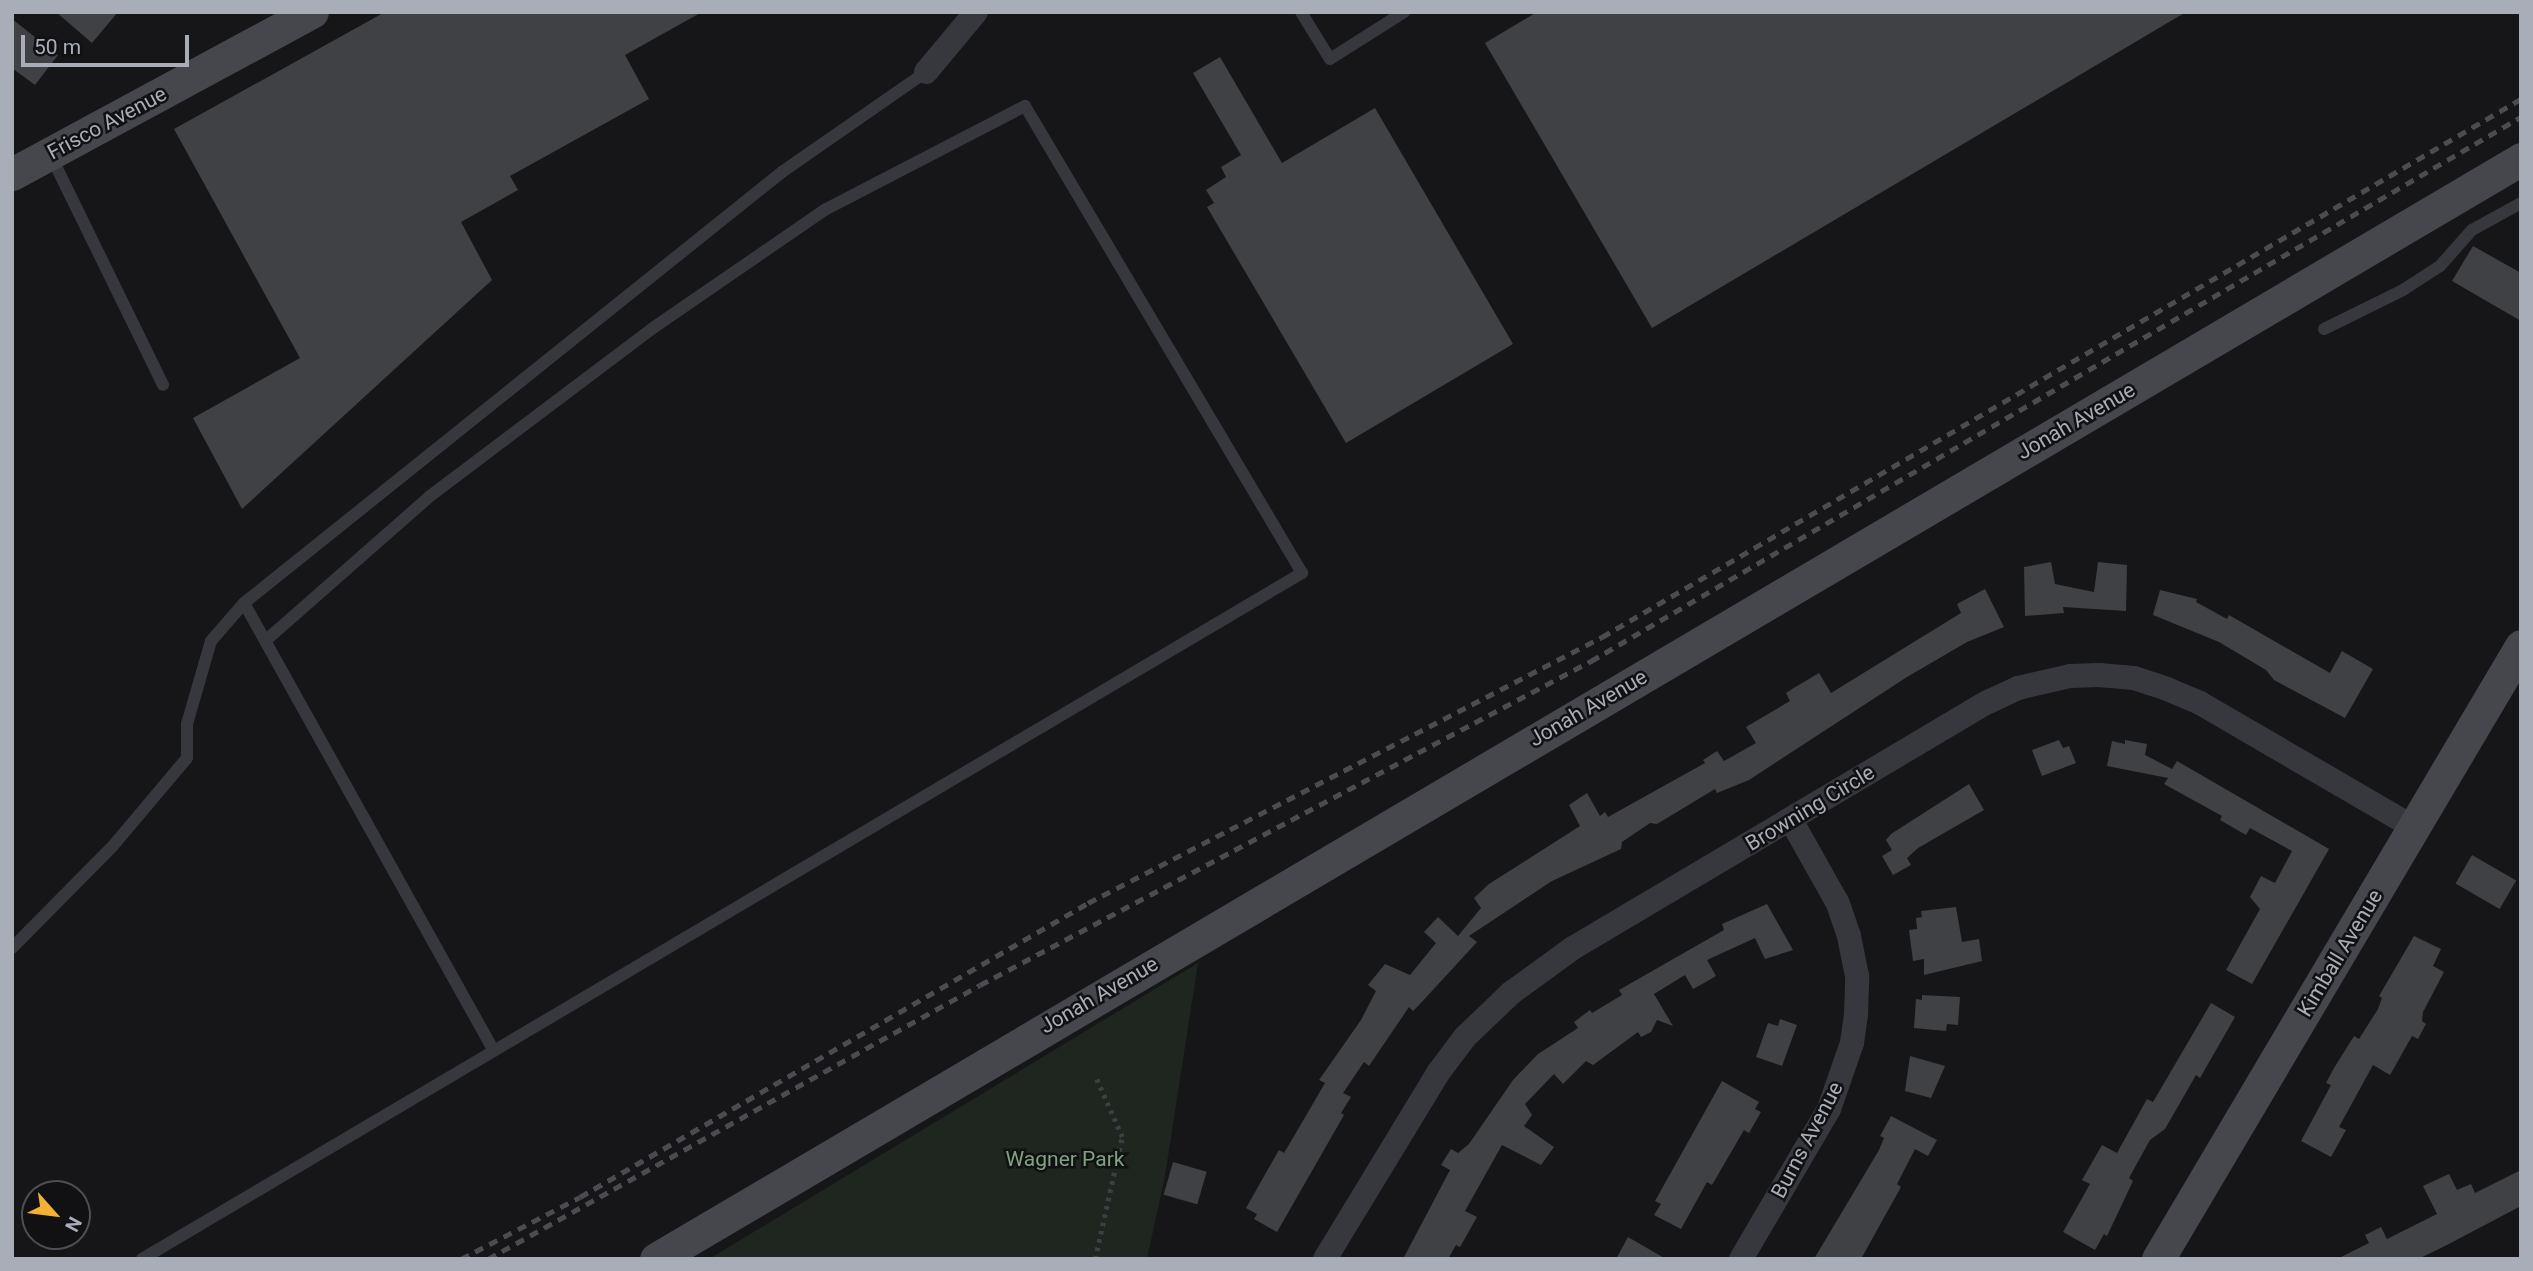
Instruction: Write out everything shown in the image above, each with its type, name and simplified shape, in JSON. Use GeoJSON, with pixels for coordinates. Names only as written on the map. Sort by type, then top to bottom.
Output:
{"type":"FeatureCollection","features":[{"type":"Feature","properties":{"kind":"street","name":"Frisco Avenue"},"geometry":{"type":"LineString","coordinates":[[12,174],[312,12]]}},
{"type":"Feature","properties":{"kind":"street"},"geometry":{"type":"LineString","coordinates":[[926,72],[976,12]]}},
{"type":"Feature","properties":{"kind":"street","name":"Jonah Avenue"},"geometry":{"type":"LineString","coordinates":[[656,1259],[2521,159]]}},
{"type":"Feature","properties":{"kind":"street","name":"Kimball Avenue"},"geometry":{"type":"LineString","coordinates":[[2158,1259],[2521,646]]}},
{"type":"Feature","properties":{"kind":"street","name":"Browning Circle"},"geometry":{"type":"LineString","coordinates":[[1325,1259],[1438,1073],[1484,1017],[1573,948],[1988,702],[2040,681],[2099,675],[2134,678],[2200,703],[2415,828]]}},
{"type":"Feature","properties":{"kind":"street","name":"Burns Avenue"},"geometry":{"type":"LineString","coordinates":[[1741,1259],[1829,1109],[1852,1043],[1856,1014],[1857,976],[1849,936],[1837,902],[1791,820]]}},
{"type":"Feature","properties":{"kind":"lane"},"geometry":{"type":"LineString","coordinates":[[1301,12],[1330,59],[1404,12]]}},
{"type":"Feature","properties":{"kind":"lane"},"geometry":{"type":"LineString","coordinates":[[12,948],[112,847],[187,758],[187,724],[211,641],[244,603],[782,172],[926,72]]}},
{"type":"Feature","properties":{"kind":"lane"},"geometry":{"type":"LineString","coordinates":[[142,1259],[1302,573],[1025,106],[825,209],[653,328],[429,497],[266,640]]}},
{"type":"Feature","properties":{"kind":"lane"},"geometry":{"type":"LineString","coordinates":[[50,154],[163,385]]}},
{"type":"Feature","properties":{"kind":"lane"},"geometry":{"type":"LineString","coordinates":[[2324,330],[2403,290],[2440,266],[2472,230],[2521,203]]}},
{"type":"Feature","properties":{"kind":"lane"},"geometry":{"type":"LineString","coordinates":[[244,603],[494,1051]]}},
{"type":"Feature","properties":{"kind":"path"},"geometry":{"type":"LineString","coordinates":[[1096,1078],[1122,1137],[1096,1259]]}},
{"type":"Feature","properties":{"kind":"green space","name":"Wagner Park"},"geometry":{"type":"Polygon","coordinates":[[[1198,963],[1165,1176],[1147,1259],[709,1259],[1198,963]]]}},
{"type":"Feature","properties":{"kind":"building"},"geometry":{"type":"Polygon","coordinates":[[[56,12],[118,12],[92,43],[56,12]]]}},
{"type":"Feature","properties":{"kind":"building"},"geometry":{"type":"Polygon","coordinates":[[[385,12],[702,12],[625,55],[649,99],[510,176],[518,190],[461,222],[492,280],[242,509],[193,418],[300,358],[174,129],[385,12]]]}},
{"type":"Feature","properties":{"kind":"building"},"geometry":{"type":"Polygon","coordinates":[[[1537,12],[2186,12],[1652,328],[1485,43],[1537,12]]]}},
{"type":"Feature","properties":{"kind":"building"},"geometry":{"type":"Polygon","coordinates":[[[12,19],[58,55],[35,85],[12,68],[12,19]]]}},
{"type":"Feature","properties":{"kind":"building"},"geometry":{"type":"Polygon","coordinates":[[[1220,57],[1282,163],[1375,108],[1513,344],[1346,443],[1207,207],[1214,203],[1206,190],[1226,177],[1221,167],[1241,155],[1193,73],[1220,57]]]}},
{"type":"Feature","properties":{"kind":"building"},"geometry":{"type":"Polygon","coordinates":[[[2473,246],[2521,273],[2521,321],[2452,281],[2473,246]]]}},
{"type":"Feature","properties":{"kind":"building"},"geometry":{"type":"Polygon","coordinates":[[[2051,562],[2055,584],[2094,592],[2098,562],[2127,565],[2126,611],[2063,607],[2064,613],[2025,616],[2024,567],[2051,562]]]}},
{"type":"Feature","properties":{"kind":"building"},"geometry":{"type":"Polygon","coordinates":[[[1985,589],[2004,627],[1967,642],[1907,677],[1749,780],[1717,793],[1715,789],[1657,824],[1650,823],[1622,842],[1621,849],[1552,881],[1469,936],[1477,942],[1413,1011],[1409,1007],[1369,1066],[1364,1062],[1343,1093],[1351,1097],[1341,1113],[1344,1115],[1277,1232],[1254,1219],[1257,1214],[1246,1208],[1279,1150],[1284,1153],[1325,1083],[1319,1080],[1361,1020],[1376,991],[1368,985],[1385,964],[1410,975],[1436,943],[1424,932],[1438,917],[1458,936],[1481,908],[1474,898],[1489,884],[1580,826],[1569,805],[1587,793],[1600,816],[1605,812],[1608,817],[1705,763],[1703,760],[1717,751],[1724,761],[1756,743],[1746,727],[1790,701],[1786,693],[1792,689],[1819,673],[1831,693],[1961,613],[1957,604],[1985,589]]]}},
{"type":"Feature","properties":{"kind":"building"},"geometry":{"type":"Polygon","coordinates":[[[2160,590],[2197,599],[2196,602],[2227,619],[2229,615],[2330,673],[2342,651],[2373,669],[2345,718],[2274,680],[2266,670],[2219,642],[2153,615],[2160,590]]]}},
{"type":"Feature","properties":{"kind":"building"},"geometry":{"type":"Polygon","coordinates":[[[2059,740],[2063,748],[2069,746],[2076,763],[2042,776],[2032,750],[2059,740]]]}},
{"type":"Feature","properties":{"kind":"building"},"geometry":{"type":"Polygon","coordinates":[[[2125,740],[2147,744],[2145,755],[2172,769],[2177,761],[2329,849],[2252,984],[2226,970],[2260,909],[2250,897],[2261,876],[2275,883],[2292,851],[2250,828],[2246,835],[2220,820],[2222,816],[2164,784],[2168,778],[2107,766],[2112,741],[2125,744],[2125,740]]]}},
{"type":"Feature","properties":{"kind":"building"},"geometry":{"type":"Polygon","coordinates":[[[1969,784],[1984,810],[1918,848],[1907,858],[1911,865],[1893,875],[1882,856],[1892,850],[1886,840],[1891,834],[1969,784]]]}},
{"type":"Feature","properties":{"kind":"building"},"geometry":{"type":"Polygon","coordinates":[[[2472,855],[2516,880],[2500,909],[2456,884],[2472,855]]]}},
{"type":"Feature","properties":{"kind":"building"},"geometry":{"type":"Polygon","coordinates":[[[1767,904],[1793,950],[1765,959],[1755,938],[1707,960],[1716,976],[1704,983],[1693,989],[1685,975],[1654,994],[1673,1026],[1657,1020],[1651,1032],[1641,1037],[1638,1032],[1593,1065],[1586,1061],[1563,1084],[1554,1074],[1525,1104],[1532,1115],[1524,1126],[1554,1147],[1541,1165],[1502,1145],[1465,1211],[1477,1217],[1460,1247],[1456,1245],[1448,1259],[1403,1259],[1450,1170],[1441,1165],[1451,1149],[1458,1153],[1469,1144],[1513,1080],[1538,1054],[1578,1028],[1574,1022],[1590,1010],[1592,1013],[1622,995],[1619,990],[1724,930],[1722,924],[1767,904]]]}},
{"type":"Feature","properties":{"kind":"building"},"geometry":{"type":"Polygon","coordinates":[[[1956,907],[1962,942],[1979,939],[1982,961],[1924,975],[1924,959],[1913,961],[1909,930],[1917,929],[1916,918],[1922,917],[1921,911],[1956,907]]]}},
{"type":"Feature","properties":{"kind":"building"},"geometry":{"type":"Polygon","coordinates":[[[2414,936],[2441,949],[2433,966],[2444,972],[2423,1012],[2422,1021],[2426,1024],[2418,1039],[2412,1036],[2390,1075],[2373,1065],[2339,1127],[2346,1130],[2331,1157],[2301,1141],[2331,1085],[2326,1083],[2334,1068],[2354,1036],[2359,1039],[2378,1009],[2382,998],[2379,996],[2414,936]]]}},
{"type":"Feature","properties":{"kind":"building"},"geometry":{"type":"Polygon","coordinates":[[[1922,995],[1960,997],[1958,1025],[1947,1024],[1946,1031],[1914,1028],[1916,999],[1922,1000],[1922,995]]]}},
{"type":"Feature","properties":{"kind":"building"},"geometry":{"type":"Polygon","coordinates":[[[2211,1003],[2235,1017],[2200,1078],[2196,1075],[2165,1129],[2150,1140],[2129,1178],[2133,1181],[2107,1236],[2104,1234],[2095,1250],[2063,1232],[2090,1184],[2082,1180],[2102,1145],[2117,1153],[2147,1099],[2153,1102],[2211,1003]]]}},
{"type":"Feature","properties":{"kind":"building"},"geometry":{"type":"Polygon","coordinates":[[[1780,1019],[1797,1025],[1782,1066],[1756,1057],[1768,1023],[1778,1026],[1780,1019]]]}},
{"type":"Feature","properties":{"kind":"building"},"geometry":{"type":"Polygon","coordinates":[[[1910,1056],[1945,1066],[1931,1098],[1905,1091],[1910,1056]]]}},
{"type":"Feature","properties":{"kind":"building"},"geometry":{"type":"Polygon","coordinates":[[[1722,1081],[1759,1102],[1755,1109],[1761,1112],[1749,1133],[1744,1130],[1712,1185],[1707,1182],[1681,1229],[1654,1215],[1661,1204],[1655,1201],[1722,1081]]]}},
{"type":"Feature","properties":{"kind":"building"},"geometry":{"type":"Polygon","coordinates":[[[1891,1116],[1937,1140],[1928,1156],[1915,1149],[1897,1184],[1901,1187],[1861,1259],[1814,1259],[1879,1150],[1884,1138],[1880,1136],[1891,1116]]]}},
{"type":"Feature","properties":{"kind":"building"},"geometry":{"type":"Polygon","coordinates":[[[1173,1162],[1207,1172],[1197,1204],[1164,1195],[1173,1162]]]}},
{"type":"Feature","properties":{"kind":"building"},"geometry":{"type":"Polygon","coordinates":[[[2521,1170],[2521,1206],[2443,1247],[2418,1259],[2337,1259],[2369,1243],[2365,1235],[2381,1227],[2387,1239],[2437,1214],[2423,1186],[2449,1174],[2457,1190],[2471,1184],[2475,1193],[2521,1170]]]}},
{"type":"Feature","properties":{"kind":"building"},"geometry":{"type":"Polygon","coordinates":[[[1628,1237],[1666,1259],[1616,1259],[1628,1237]]]}},
{"type":"Feature","properties":{"kind":"railway"},"geometry":{"type":"LineString","coordinates":[[461,1259],[580,1197],[1088,903],[1602,637],[2521,99]]}},
{"type":"Feature","properties":{"kind":"railway"},"geometry":{"type":"LineString","coordinates":[[488,1259],[980,985],[1591,661],[2521,117]]}}]}
